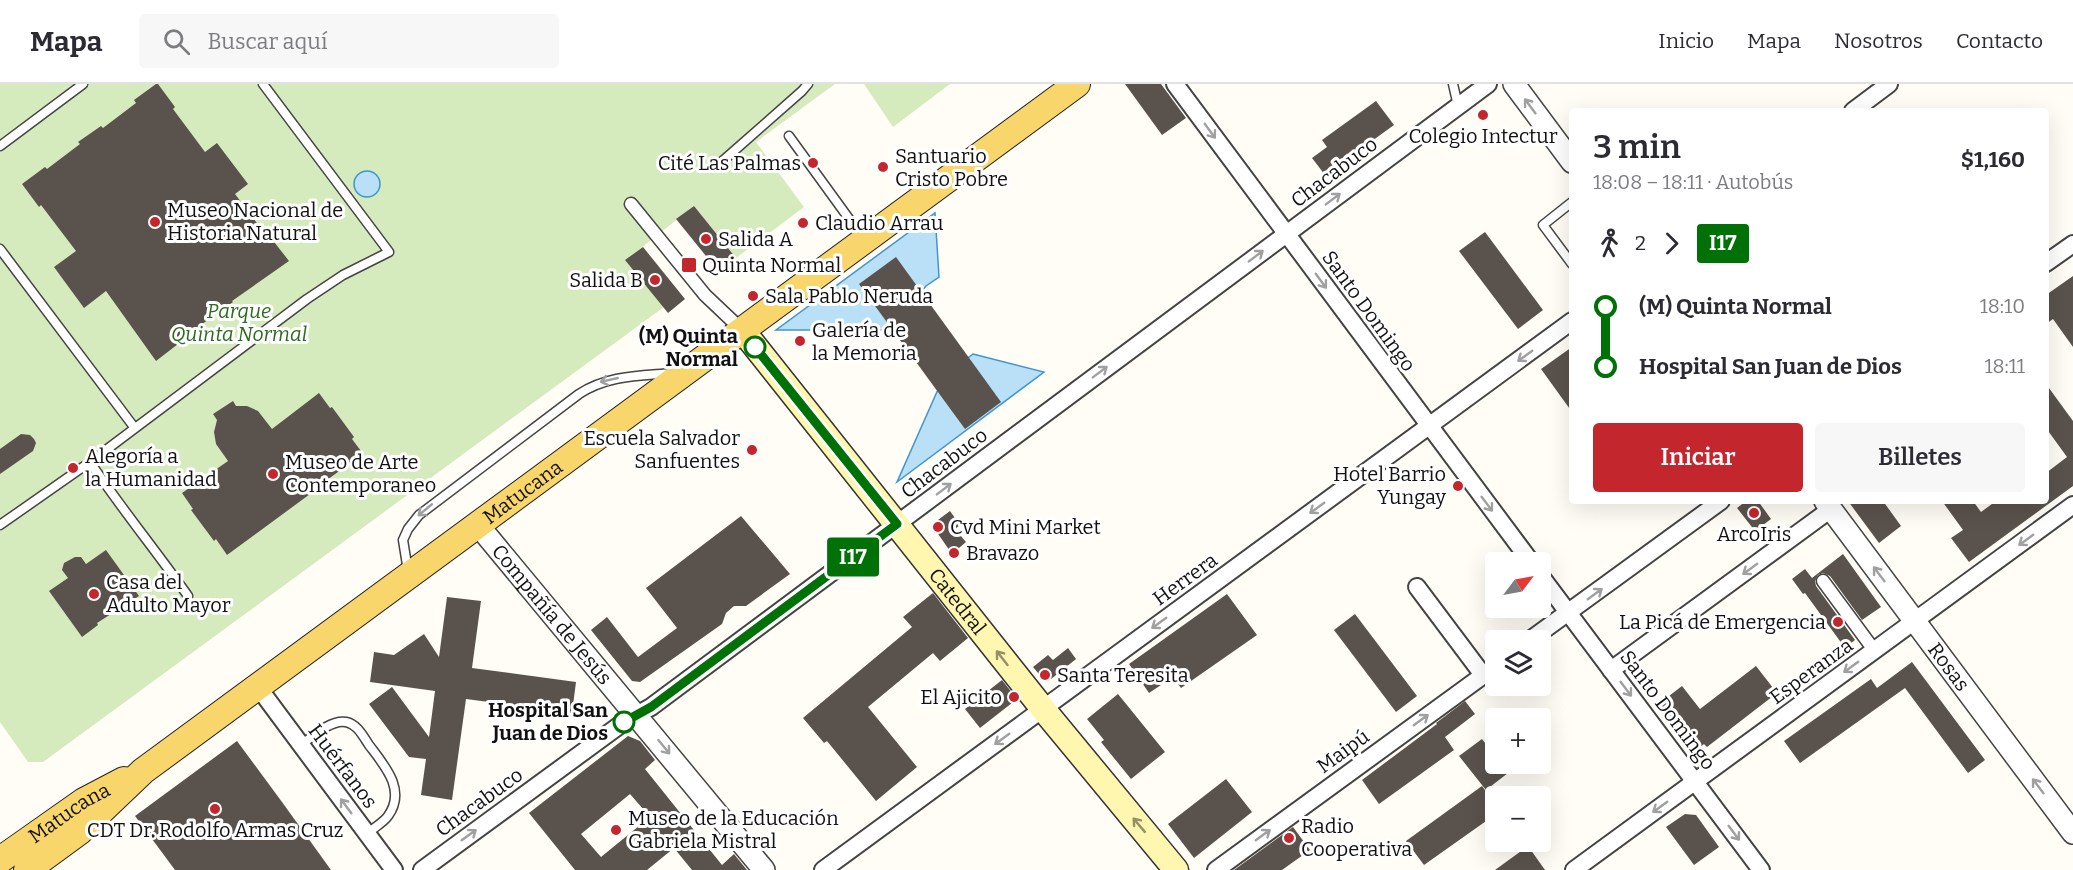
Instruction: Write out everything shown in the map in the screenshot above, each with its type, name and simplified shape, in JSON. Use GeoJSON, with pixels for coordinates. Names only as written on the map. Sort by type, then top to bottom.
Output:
{"type":"FeatureCollection","features":[{"type":"Feature","properties":{"kind":"main road","name":"Matucana"},"geometry":{"type":"LineString","coordinates":[[21,860],[84,801],[143,771],[1077,84]]}},
{"type":"Feature","properties":{"kind":"main road","name":"Catedral"},"geometry":{"type":"LineString","coordinates":[[743,331],[1042,709],[1176,870]]}},
{"type":"Feature","properties":{"kind":"street","name":"Santo Domingo"},"geometry":{"type":"LineString","coordinates":[[1175,84],[1523,552]]}},
{"type":"Feature","properties":{"kind":"street","name":"Chacabuco"},"geometry":{"type":"LineString","coordinates":[[422,870],[624,722],[651,707],[1488,84]]}},
{"type":"Feature","properties":{"kind":"street"},"geometry":{"type":"LineString","coordinates":[[1514,84],[1569,158]]}},
{"type":"Feature","properties":{"kind":"street"},"geometry":{"type":"LineString","coordinates":[[1857,108],[1889,84]]}},
{"type":"Feature","properties":{"kind":"street"},"geometry":{"type":"LineString","coordinates":[[631,204],[705,295],[743,331]]}},
{"type":"Feature","properties":{"kind":"street"},"geometry":{"type":"LineString","coordinates":[[2049,261],[2073,244]]}},
{"type":"Feature","properties":{"kind":"street","name":"Herrera"},"geometry":{"type":"LineString","coordinates":[[823,870],[1569,323]]}},
{"type":"Feature","properties":{"kind":"street"},"geometry":{"type":"LineString","coordinates":[[1544,630],[1717,504]]}},
{"type":"Feature","properties":{"kind":"street"},"geometry":{"type":"LineString","coordinates":[[1611,670],[1828,505]]}},
{"type":"Feature","properties":{"kind":"street","name":"Rosas"},"geometry":{"type":"LineString","coordinates":[[1828,505],[2073,833]]}},
{"type":"Feature","properties":{"kind":"street","name":"Esperanza"},"geometry":{"type":"LineString","coordinates":[[1574,870],[2073,505]]}},
{"type":"Feature","properties":{"kind":"street","name":"Compañía de Jesús"},"geometry":{"type":"LineString","coordinates":[[478,525],[764,870]]}},
{"type":"Feature","properties":{"kind":"street"},"geometry":{"type":"LineString","coordinates":[[1822,581],[1874,650]]}},
{"type":"Feature","properties":{"kind":"street"},"geometry":{"type":"LineString","coordinates":[[1417,587],[1485,666]]}},
{"type":"Feature","properties":{"kind":"street","name":"Santo Domingo"},"geometry":{"type":"LineString","coordinates":[[1551,589],[1761,870]]}},
{"type":"Feature","properties":{"kind":"street","name":"Maipú"},"geometry":{"type":"LineString","coordinates":[[1216,870],[1485,674]]}},
{"type":"Feature","properties":{"kind":"street","name":"Huérfanos"},"geometry":{"type":"LineString","coordinates":[[258,687],[394,870]]}},
{"type":"Feature","properties":{"kind":"lane"},"geometry":{"type":"LineString","coordinates":[[0,146],[83,84]]}},
{"type":"Feature","properties":{"kind":"lane"},"geometry":{"type":"LineString","coordinates":[[0,525],[90,462],[307,299],[343,275],[388,252],[263,84]]}},
{"type":"Feature","properties":{"kind":"lane"},"geometry":{"type":"LineString","coordinates":[[718,165],[808,84]]}},
{"type":"Feature","properties":{"kind":"lane"},"geometry":{"type":"LineString","coordinates":[[1453,84],[1458,106]]}},
{"type":"Feature","properties":{"kind":"lane"},"geometry":{"type":"LineString","coordinates":[[789,136],[865,241]]}},
{"type":"Feature","properties":{"kind":"lane"},"geometry":{"type":"LineString","coordinates":[[1569,204],[1543,225],[1569,260]]}},
{"type":"Feature","properties":{"kind":"lane"},"geometry":{"type":"LineString","coordinates":[[0,249],[134,427]]}},
{"type":"Feature","properties":{"kind":"lane"},"geometry":{"type":"LineString","coordinates":[[410,575],[403,540],[419,515],[579,394],[598,383],[617,378],[688,371]]}},
{"type":"Feature","properties":{"kind":"lane"},"geometry":{"type":"LineString","coordinates":[[90,462],[114,498],[188,596]]}},
{"type":"Feature","properties":{"kind":"lane"},"geometry":{"type":"LineString","coordinates":[[301,745],[334,723],[345,722],[355,726],[392,776],[395,788],[389,816],[367,834]]}},
{"type":"Feature","properties":{"kind":"green space","name":"Parque Quinta Normal"},"geometry":{"type":"Polygon","coordinates":[[[0,84],[835,84],[756,142],[804,207],[736,258],[694,206],[626,260],[664,307],[43,762],[28,762],[0,722],[0,84]]]}},
{"type":"Feature","properties":{"kind":"green space"},"geometry":{"type":"Polygon","coordinates":[[[864,84],[950,84],[893,127],[864,84]]]}},
{"type":"Feature","properties":{"kind":"water"},"geometry":{"type":"Polygon","coordinates":[[[367,171],[376,175],[380,184],[376,193],[367,197],[358,193],[354,184],[358,175],[367,171]]]}},
{"type":"Feature","properties":{"kind":"water"},"geometry":{"type":"Polygon","coordinates":[[[935,213],[939,277],[926,286],[889,330],[776,330],[935,213]]]}},
{"type":"Feature","properties":{"kind":"water"},"geometry":{"type":"Polygon","coordinates":[[[973,354],[1044,372],[897,482],[944,376],[973,354]]]}},
{"type":"Feature","properties":{"kind":"building","name":"Museo Nacional de Historia Natural"},"geometry":{"type":"Polygon","coordinates":[[[156,84],[175,107],[173,109],[205,152],[217,143],[248,184],[235,194],[289,261],[177,342],[178,344],[156,361],[106,291],[84,308],[54,267],[76,251],[22,184],[45,167],[47,169],[80,144],[78,142],[101,126],[103,128],[136,103],[134,100],[156,84]]]}},
{"type":"Feature","properties":{"kind":"building"},"geometry":{"type":"Polygon","coordinates":[[[1125,84],[1161,84],[1186,118],[1162,135],[1125,84]]]}},
{"type":"Feature","properties":{"kind":"building"},"geometry":{"type":"Polygon","coordinates":[[[1376,101],[1394,125],[1325,175],[1312,158],[1327,147],[1322,140],[1376,101]]]}},
{"type":"Feature","properties":{"kind":"building","name":"Salida A"},"geometry":{"type":"Polygon","coordinates":[[[694,206],[736,258],[719,272],[676,219],[694,206]]]}},
{"type":"Feature","properties":{"kind":"building"},"geometry":{"type":"Polygon","coordinates":[[[1485,232],[1543,310],[1518,329],[1459,251],[1485,232]]]}},
{"type":"Feature","properties":{"kind":"building","name":"Salida B"},"geometry":{"type":"Polygon","coordinates":[[[643,247],[685,299],[668,313],[625,260],[643,247]]]}},
{"type":"Feature","properties":{"kind":"building"},"geometry":{"type":"Polygon","coordinates":[[[896,257],[1001,402],[965,429],[859,284],[896,257]]]}},
{"type":"Feature","properties":{"kind":"building"},"geometry":{"type":"Polygon","coordinates":[[[2073,276],[2073,347],[2053,319],[2049,322],[2049,293],[2073,276]]]}},
{"type":"Feature","properties":{"kind":"building"},"geometry":{"type":"Polygon","coordinates":[[[1569,349],[1569,408],[1541,369],[1569,349]]]}},
{"type":"Feature","properties":{"kind":"building"},"geometry":{"type":"Polygon","coordinates":[[[2049,388],[2073,421],[2073,486],[2049,504],[2049,471],[2067,457],[2049,432],[2049,388]]]}},
{"type":"Feature","properties":{"kind":"building","name":"Museo de Arte Contemporaneo"},"geometry":{"type":"Polygon","coordinates":[[[319,393],[354,437],[352,439],[364,455],[227,555],[191,510],[193,509],[182,493],[228,461],[216,444],[214,432],[217,420],[213,414],[233,401],[236,406],[247,406],[258,411],[272,429],[319,393]]]}},
{"type":"Feature","properties":{"kind":"building"},"geometry":{"type":"Polygon","coordinates":[[[21,434],[30,435],[34,439],[36,443],[33,451],[0,474],[0,449],[21,434]]]}},
{"type":"Feature","properties":{"kind":"building","name":"ArcoIris"},"geometry":{"type":"Polygon","coordinates":[[[1742,504],[1760,504],[1771,519],[1755,531],[1737,508],[1742,504]]]}},
{"type":"Feature","properties":{"kind":"building"},"geometry":{"type":"Polygon","coordinates":[[[1850,504],[1885,504],[1901,526],[1879,543],[1850,504]]]}},
{"type":"Feature","properties":{"kind":"building"},"geometry":{"type":"Polygon","coordinates":[[[1944,504],[1975,504],[1981,512],[1992,504],[2048,504],[1969,562],[1951,538],[1963,530],[1944,504]]]}},
{"type":"Feature","properties":{"kind":"building"},"geometry":{"type":"Polygon","coordinates":[[[950,511],[960,525],[955,529],[966,542],[952,554],[934,528],[934,523],[950,511]]]}},
{"type":"Feature","properties":{"kind":"building","name":"Hospital San Juan de Dios"},"geometry":{"type":"Polygon","coordinates":[[[741,516],[790,574],[746,606],[734,606],[726,613],[722,624],[640,682],[632,681],[591,630],[607,617],[638,657],[677,628],[646,588],[741,516]]]}},
{"type":"Feature","properties":{"kind":"building","name":"Casa del Adulto Mayor"},"geometry":{"type":"Polygon","coordinates":[[[106,550],[139,596],[97,623],[98,625],[82,637],[49,591],[68,578],[62,570],[64,563],[75,557],[81,557],[86,564],[106,550]]]}},
{"type":"Feature","properties":{"kind":"building"},"geometry":{"type":"Polygon","coordinates":[[[1843,554],[1881,607],[1862,620],[1830,576],[1823,573],[1818,575],[1815,581],[1816,586],[1855,640],[1845,648],[1792,579],[1805,569],[1812,578],[1843,554]]]}},
{"type":"Feature","properties":{"kind":"building"},"geometry":{"type":"Polygon","coordinates":[[[933,593],[968,638],[940,661],[933,653],[868,707],[917,767],[876,801],[827,741],[824,743],[803,718],[912,627],[903,617],[933,593]]]}},
{"type":"Feature","properties":{"kind":"building"},"geometry":{"type":"Polygon","coordinates":[[[1227,594],[1257,635],[1181,688],[1173,677],[1149,693],[1129,664],[1227,594]]]}},
{"type":"Feature","properties":{"kind":"building"},"geometry":{"type":"Polygon","coordinates":[[[447,597],[481,601],[472,668],[576,682],[572,713],[466,699],[452,800],[421,795],[426,759],[409,757],[369,704],[392,687],[429,737],[435,691],[370,682],[374,652],[394,655],[424,634],[439,657],[447,597]]]}},
{"type":"Feature","properties":{"kind":"building"},"geometry":{"type":"Polygon","coordinates":[[[1355,614],[1417,696],[1396,712],[1334,630],[1355,614]]]}},
{"type":"Feature","properties":{"kind":"building"},"geometry":{"type":"Polygon","coordinates":[[[1068,648],[1076,659],[1051,679],[1044,680],[1033,667],[1048,655],[1053,660],[1068,648]]]}},
{"type":"Feature","properties":{"kind":"building"},"geometry":{"type":"Polygon","coordinates":[[[1912,662],[1985,760],[1968,773],[1905,688],[1800,763],[1784,741],[1871,679],[1877,688],[1912,662]]]}},
{"type":"Feature","properties":{"kind":"building"},"geometry":{"type":"Polygon","coordinates":[[[1756,666],[1777,693],[1707,747],[1704,744],[1693,753],[1656,706],[1682,686],[1700,709],[1756,666]]]}},
{"type":"Feature","properties":{"kind":"building"},"geometry":{"type":"Polygon","coordinates":[[[1002,680],[1017,699],[980,728],[965,709],[1002,680]]]}},
{"type":"Feature","properties":{"kind":"building"},"geometry":{"type":"Polygon","coordinates":[[[1118,694],[1165,752],[1131,779],[1101,742],[1104,740],[1087,719],[1118,694]]]}},
{"type":"Feature","properties":{"kind":"building"},"geometry":{"type":"Polygon","coordinates":[[[1465,701],[1475,714],[1445,737],[1454,750],[1379,804],[1362,780],[1465,701]]]}},
{"type":"Feature","properties":{"kind":"building"},"geometry":{"type":"Polygon","coordinates":[[[628,736],[640,741],[655,760],[645,769],[722,865],[734,854],[747,870],[692,870],[674,848],[647,870],[575,870],[529,813],[628,736]],[[630,794],[581,834],[601,857],[650,817],[630,794]]]}},
{"type":"Feature","properties":{"kind":"building"},"geometry":{"type":"Polygon","coordinates":[[[1482,739],[1485,743],[1485,774],[1507,774],[1491,786],[1485,786],[1485,789],[1459,756],[1482,739]]]}},
{"type":"Feature","properties":{"kind":"building","name":"CDT Dr. Rodolfo Armas Cruz"},"geometry":{"type":"Polygon","coordinates":[[[237,741],[331,870],[175,870],[135,816],[237,741]]]}},
{"type":"Feature","properties":{"kind":"building"},"geometry":{"type":"Polygon","coordinates":[[[1226,779],[1252,812],[1194,858],[1168,824],[1226,779]]]}},
{"type":"Feature","properties":{"kind":"building"},"geometry":{"type":"Polygon","coordinates":[[[1482,786],[1485,790],[1485,822],[1424,865],[1406,841],[1482,786]]]}},
{"type":"Feature","properties":{"kind":"building"},"geometry":{"type":"Polygon","coordinates":[[[1685,814],[1696,815],[1719,847],[1694,865],[1666,827],[1685,814]]]}},
{"type":"Feature","properties":{"kind":"building","name":"Radio Cooperativa"},"geometry":{"type":"Polygon","coordinates":[[[1293,827],[1310,850],[1282,870],[1234,870],[1293,827]]]}},
{"type":"Feature","properties":{"kind":"building"},"geometry":{"type":"Polygon","coordinates":[[[1520,852],[1532,852],[1545,870],[1495,870],[1520,852]]]}},
{"type":"Feature","properties":{"kind":"bus line","name":"I17"},"geometry":{"type":"LineString","coordinates":[[624,722],[651,707],[897,524],[755,347]]}},
{"type":"Feature","properties":{"kind":"place","name":"Colegio Intectur"},"geometry":{"type":"Point","coordinates":[1483,115]}},
{"type":"Feature","properties":{"kind":"place","name":"Cité Las Palmas"},"geometry":{"type":"Point","coordinates":[813,163]}},
{"type":"Feature","properties":{"kind":"place","name":"Santuario Cristo Pobre"},"geometry":{"type":"Point","coordinates":[883,167]}},
{"type":"Feature","properties":{"kind":"place","name":"Museo Nacional de Historia Natural"},"geometry":{"type":"Point","coordinates":[155,222]}},
{"type":"Feature","properties":{"kind":"place","name":"Claudio Arrau"},"geometry":{"type":"Point","coordinates":[803,223]}},
{"type":"Feature","properties":{"kind":"place","name":"Salida A"},"geometry":{"type":"Point","coordinates":[706,239]}},
{"type":"Feature","properties":{"kind":"place","name":"Quinta Normal"},"geometry":{"type":"Point","coordinates":[689,265]}},
{"type":"Feature","properties":{"kind":"place","name":"Salida B"},"geometry":{"type":"Point","coordinates":[655,280]}},
{"type":"Feature","properties":{"kind":"place","name":"Sala Pablo Neruda"},"geometry":{"type":"Point","coordinates":[753,296]}},
{"type":"Feature","properties":{"kind":"place","name":"Galería de la Memoria"},"geometry":{"type":"Point","coordinates":[800,341]}},
{"type":"Feature","properties":{"kind":"place","name":"(M) Quinta Normal"},"geometry":{"type":"Point","coordinates":[755,347]}},
{"type":"Feature","properties":{"kind":"place","name":"Escuela Salvador Sanfuentes"},"geometry":{"type":"Point","coordinates":[752,450]}},
{"type":"Feature","properties":{"kind":"place","name":"Alegoría a la Humanidad"},"geometry":{"type":"Point","coordinates":[73,468]}},
{"type":"Feature","properties":{"kind":"place","name":"Museo de Arte Contemporaneo"},"geometry":{"type":"Point","coordinates":[273,474]}},
{"type":"Feature","properties":{"kind":"place","name":"Hotel Barrio Yungay"},"geometry":{"type":"Point","coordinates":[1458,486]}},
{"type":"Feature","properties":{"kind":"place","name":"ArcoIris"},"geometry":{"type":"Point","coordinates":[1754,513]}},
{"type":"Feature","properties":{"kind":"place","name":"Cvd Mini Market"},"geometry":{"type":"Point","coordinates":[938,527]}},
{"type":"Feature","properties":{"kind":"place","name":"Bravazo"},"geometry":{"type":"Point","coordinates":[954,553]}},
{"type":"Feature","properties":{"kind":"place","name":"Casa del Adulto Mayor"},"geometry":{"type":"Point","coordinates":[94,594]}},
{"type":"Feature","properties":{"kind":"place","name":"La Picá de Emergencia"},"geometry":{"type":"Point","coordinates":[1838,622]}},
{"type":"Feature","properties":{"kind":"place","name":"Santa Teresita"},"geometry":{"type":"Point","coordinates":[1045,675]}},
{"type":"Feature","properties":{"kind":"place","name":"El Ajicito"},"geometry":{"type":"Point","coordinates":[1014,697]}},
{"type":"Feature","properties":{"kind":"place","name":"Hospital San Juan de Dios"},"geometry":{"type":"Point","coordinates":[624,722]}},
{"type":"Feature","properties":{"kind":"place","name":"CDT Dr. Rodolfo Armas Cruz"},"geometry":{"type":"Point","coordinates":[215,809]}},
{"type":"Feature","properties":{"kind":"place","name":"Museo de la Educación Gabriela Mistral"},"geometry":{"type":"Point","coordinates":[616,830]}},
{"type":"Feature","properties":{"kind":"place","name":"Radio Cooperativa"},"geometry":{"type":"Point","coordinates":[1289,838]}}]}
